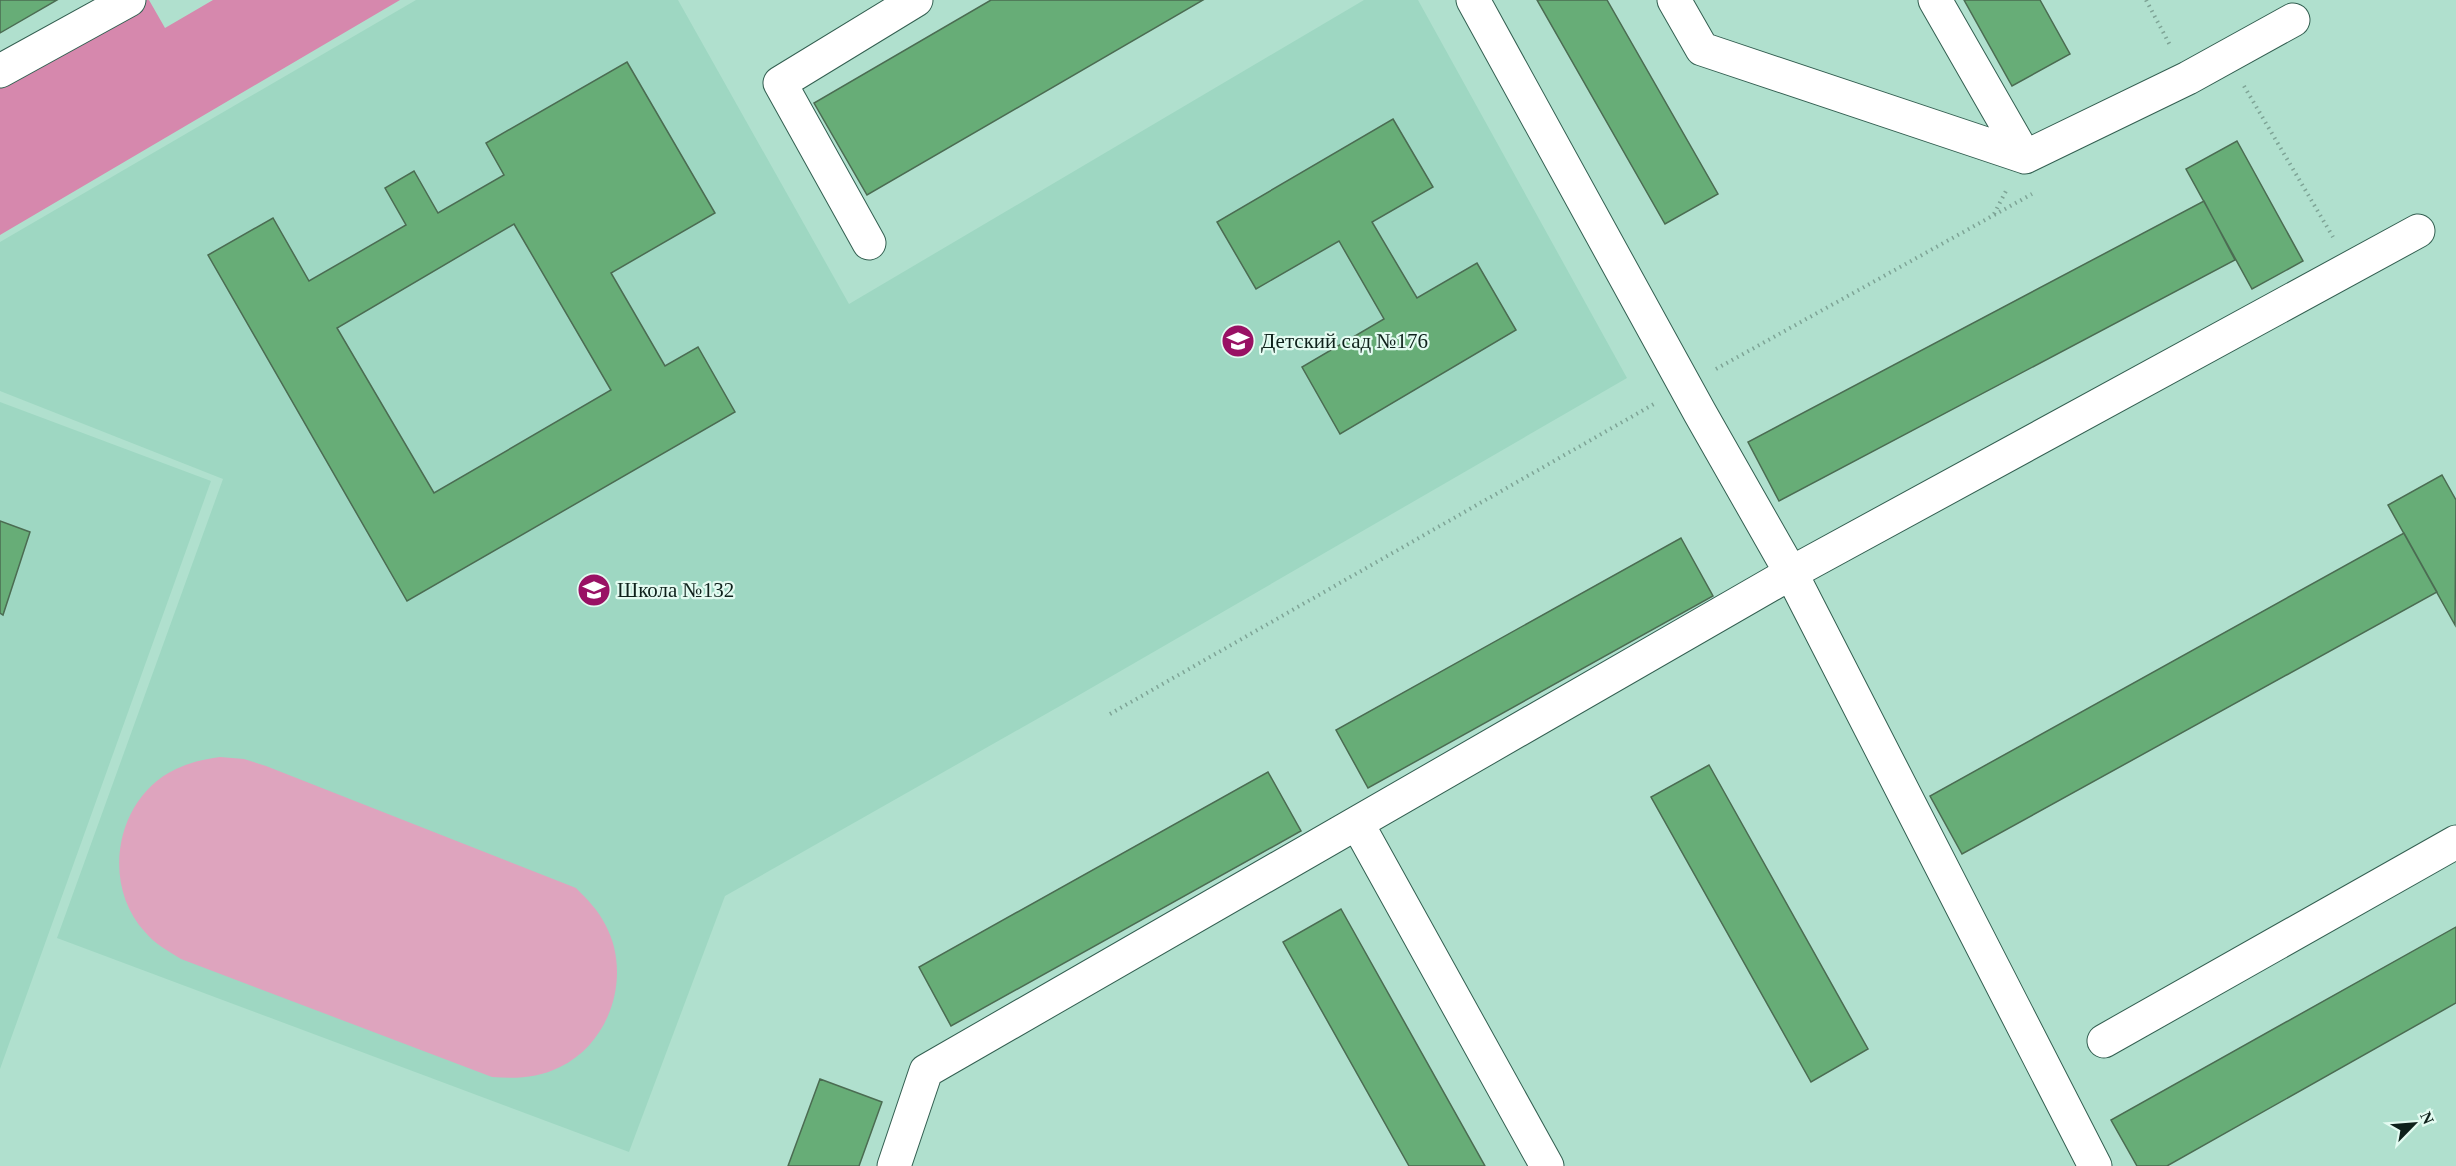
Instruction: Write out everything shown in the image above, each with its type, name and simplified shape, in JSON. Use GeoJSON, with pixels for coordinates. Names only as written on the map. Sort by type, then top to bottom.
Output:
{"type":"FeatureCollection","features":[{"type":"Feature","properties":{"kind":"lane"},"geometry":{"type":"LineString","coordinates":[[0,71],[129,0]]}},
{"type":"Feature","properties":{"kind":"lane"},"geometry":{"type":"LineString","coordinates":[[869,243],[780,83],[916,0]]}},
{"type":"Feature","properties":{"kind":"lane"},"geometry":{"type":"LineString","coordinates":[[1473,0],[1700,413],[1791,573],[2095,1166]]}},
{"type":"Feature","properties":{"kind":"lane"},"geometry":{"type":"LineString","coordinates":[[1674,0],[1702,49],[2025,157],[2188,78],[2293,20]]}},
{"type":"Feature","properties":{"kind":"lane"},"geometry":{"type":"LineString","coordinates":[[1935,0],[2025,157]]}},
{"type":"Feature","properties":{"kind":"lane"},"geometry":{"type":"LineString","coordinates":[[894,1166],[926,1071],[1791,573],[2418,231]]}},
{"type":"Feature","properties":{"kind":"lane"},"geometry":{"type":"LineString","coordinates":[[1357,823],[1547,1166]]}},
{"type":"Feature","properties":{"kind":"lane"},"geometry":{"type":"LineString","coordinates":[[2104,1041],[2456,842]]}},
{"type":"Feature","properties":{"kind":"path"},"geometry":{"type":"LineString","coordinates":[[2146,0],[2188,78]]}},
{"type":"Feature","properties":{"kind":"path"},"geometry":{"type":"LineString","coordinates":[[2227,57],[2351,268]]}},
{"type":"Feature","properties":{"kind":"shaded area"},"geometry":{"type":"Polygon","coordinates":[[[147,0],[165,28],[213,0],[400,0],[0,235],[0,84],[147,0]]]}},
{"type":"Feature","properties":{"kind":"shaded area","name":"Школа №132"},"geometry":{"type":"Polygon","coordinates":[[[416,0],[678,0],[849,304],[1364,0],[1418,0],[1627,378],[1067,702],[725,896],[629,1152],[57,938],[223,479],[0,391],[0,242],[416,0]]]}},
{"type":"Feature","properties":{"kind":"shaded area"},"geometry":{"type":"Polygon","coordinates":[[[0,402],[211,481],[0,1069],[0,402]]]}},
{"type":"Feature","properties":{"kind":"shaded area"},"geometry":{"type":"Polygon","coordinates":[[[220,757],[244,759],[266,766],[576,888],[596,909],[605,924],[613,943],[617,964],[612,1004],[604,1024],[593,1041],[578,1056],[552,1071],[527,1077],[492,1077],[181,959],[157,944],[131,912],[122,890],[119,866],[121,843],[128,820],[140,799],[156,782],[176,769],[198,761],[220,757]]]}},
{"type":"Feature","properties":{"kind":"building"},"geometry":{"type":"Polygon","coordinates":[[[0,0],[57,0],[0,33],[0,0]]]}},
{"type":"Feature","properties":{"kind":"building"},"geometry":{"type":"Polygon","coordinates":[[[991,0],[1203,0],[867,195],[814,103],[991,0]]]}},
{"type":"Feature","properties":{"kind":"building"},"geometry":{"type":"Polygon","coordinates":[[[1537,0],[1607,0],[1718,194],[1665,224],[1537,0]]]}},
{"type":"Feature","properties":{"kind":"building"},"geometry":{"type":"Polygon","coordinates":[[[1964,0],[2040,0],[2070,54],[2012,86],[1964,0]]]}},
{"type":"Feature","properties":{"kind":"building"},"geometry":{"type":"Polygon","coordinates":[[[627,62],[715,213],[611,273],[665,366],[698,347],[735,412],[407,601],[208,255],[273,218],[309,281],[406,225],[385,188],[414,171],[438,213],[504,175],[486,143],[627,62]],[[514,224],[337,328],[434,493],[611,390],[514,224]]]}},
{"type":"Feature","properties":{"kind":"building"},"geometry":{"type":"Polygon","coordinates":[[[1393,119],[1433,187],[1372,222],[1417,298],[1477,263],[1516,330],[1340,434],[1302,367],[1384,319],[1339,241],[1256,289],[1217,222],[1393,119]]]}},
{"type":"Feature","properties":{"kind":"building"},"geometry":{"type":"Polygon","coordinates":[[[2237,141],[2303,261],[2252,289],[2186,169],[2237,141]]]}},
{"type":"Feature","properties":{"kind":"building"},"geometry":{"type":"Polygon","coordinates":[[[2204,201],[2235,260],[1779,501],[1748,442],[2204,201]]]}},
{"type":"Feature","properties":{"kind":"building"},"geometry":{"type":"Polygon","coordinates":[[[2442,475],[2456,500],[2455,625],[2388,505],[2442,475]]]}},
{"type":"Feature","properties":{"kind":"building"},"geometry":{"type":"Polygon","coordinates":[[[0,521],[30,532],[3,615],[0,613],[0,521]]]}},
{"type":"Feature","properties":{"kind":"building"},"geometry":{"type":"Polygon","coordinates":[[[2404,533],[2437,592],[1962,854],[1930,796],[2404,533]]]}},
{"type":"Feature","properties":{"kind":"building"},"geometry":{"type":"Polygon","coordinates":[[[1681,538],[1713,596],[1368,788],[1336,730],[1681,538]]]}},
{"type":"Feature","properties":{"kind":"building"},"geometry":{"type":"Polygon","coordinates":[[[1709,765],[1868,1049],[1811,1082],[1651,797],[1709,765]]]}},
{"type":"Feature","properties":{"kind":"building"},"geometry":{"type":"Polygon","coordinates":[[[1268,772],[1301,831],[951,1026],[919,967],[1268,772]]]}},
{"type":"Feature","properties":{"kind":"building"},"geometry":{"type":"Polygon","coordinates":[[[1341,909],[1485,1166],[1409,1166],[1283,942],[1341,909]]]}},
{"type":"Feature","properties":{"kind":"building"},"geometry":{"type":"Polygon","coordinates":[[[2456,927],[2456,1003],[2167,1166],[2137,1166],[2111,1120],[2456,927]]]}},
{"type":"Feature","properties":{"kind":"building"},"geometry":{"type":"Polygon","coordinates":[[[820,1079],[882,1102],[859,1166],[788,1166],[820,1079]]]}},
{"type":"Feature","properties":{"kind":"place","name":"Детский сад №176"},"geometry":{"type":"Point","coordinates":[1238,341]}},
{"type":"Feature","properties":{"kind":"place","name":"Школа №132"},"geometry":{"type":"Point","coordinates":[594,590]}}]}
